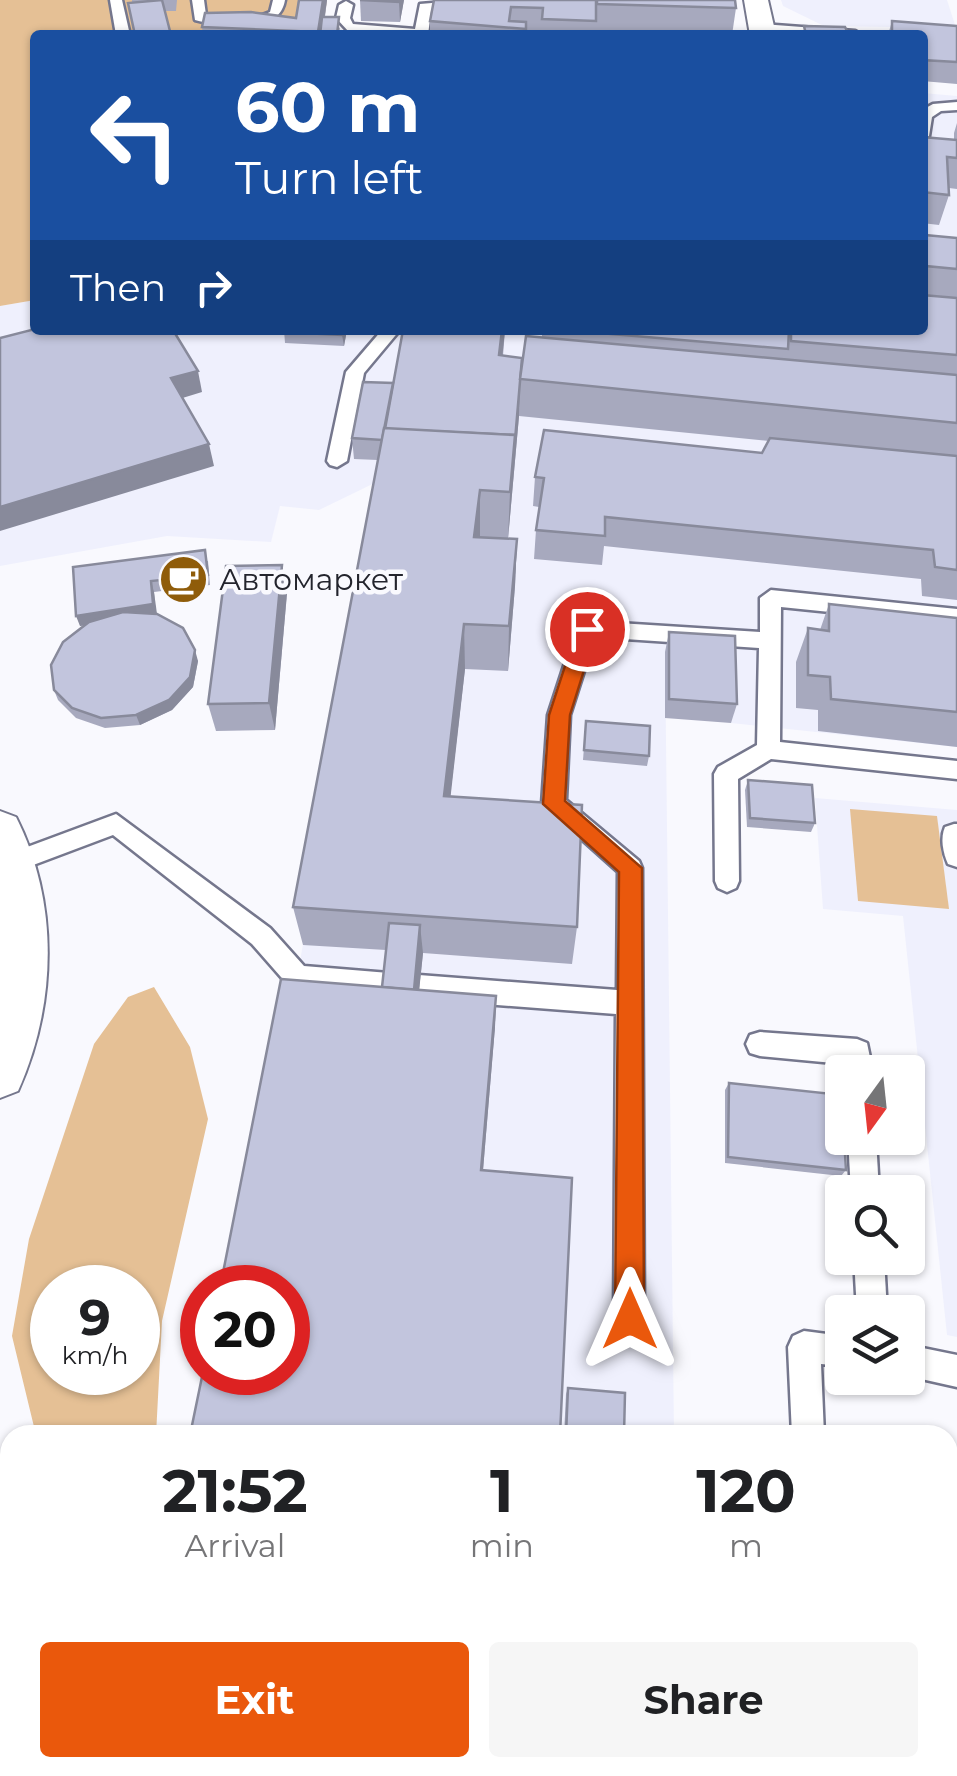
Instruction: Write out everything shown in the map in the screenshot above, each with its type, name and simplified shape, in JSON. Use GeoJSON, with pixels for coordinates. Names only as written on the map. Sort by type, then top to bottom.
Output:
{"type":"FeatureCollection","features":[{"type":"Feature","properties":{"kind":"street"},"geometry":{"type":"LineString","coordinates":[[756,0],[762,30]]}},
{"type":"Feature","properties":{"kind":"street"},"geometry":{"type":"LineString","coordinates":[[0,1074],[18,994],[26,930],[6,847]]}},
{"type":"Feature","properties":{"kind":"lane"},"geometry":{"type":"LineString","coordinates":[[116,0],[122,30]]}},
{"type":"Feature","properties":{"kind":"lane"},"geometry":{"type":"LineString","coordinates":[[198,0],[200,18],[214,21],[270,18],[277,11],[279,0]]}},
{"type":"Feature","properties":{"kind":"lane"},"geometry":{"type":"LineString","coordinates":[[422,30],[426,8],[450,7],[462,0]]}},
{"type":"Feature","properties":{"kind":"lane"},"geometry":{"type":"LineString","coordinates":[[346,5],[343,18],[349,28],[373,30]]}},
{"type":"Feature","properties":{"kind":"lane"},"geometry":{"type":"LineString","coordinates":[[928,113],[938,107],[957,106]]}},
{"type":"Feature","properties":{"kind":"lane"},"geometry":{"type":"LineString","coordinates":[[337,461],[356,372],[387,335]]}},
{"type":"Feature","properties":{"kind":"lane"},"geometry":{"type":"LineString","coordinates":[[768,750],[771,598],[957,617]]}},
{"type":"Feature","properties":{"kind":"lane"},"geometry":{"type":"LineString","coordinates":[[630,1319],[630,868],[554,804],[559,715],[587,629],[770,641]]}},
{"type":"Feature","properties":{"kind":"lane"},"geometry":{"type":"LineString","coordinates":[[727,881],[726,774],[768,750],[957,770]]}},
{"type":"Feature","properties":{"kind":"lane"},"geometry":{"type":"LineString","coordinates":[[6,847],[116,824],[260,936],[297,978],[389,985]]}},
{"type":"Feature","properties":{"kind":"lane"},"geometry":{"type":"LineString","coordinates":[[957,834],[957,857]]}},
{"type":"Feature","properties":{"kind":"lane"},"geometry":{"type":"LineString","coordinates":[[419,987],[631,1003]]}},
{"type":"Feature","properties":{"kind":"lane"},"geometry":{"type":"LineString","coordinates":[[760,1044],[858,1055]]}},
{"type":"Feature","properties":{"kind":"lane"},"geometry":{"type":"LineString","coordinates":[[808,1425],[804,1347],[825,1349]]}},
{"type":"Feature","properties":{"kind":"lane"},"geometry":{"type":"LineString","coordinates":[[925,1364],[957,1371]]}},
{"type":"Feature","properties":{"kind":"shaded area"},"geometry":{"type":"Polygon","coordinates":[[[0,0],[327,0],[323,30],[30,30],[30,301],[0,306],[0,0]]]}},
{"type":"Feature","properties":{"kind":"shaded area"},"geometry":{"type":"Polygon","coordinates":[[[781,0],[947,0],[956,28],[824,26],[783,6],[781,0]]]}},
{"type":"Feature","properties":{"kind":"shaded area"},"geometry":{"type":"Polygon","coordinates":[[[928,93],[957,96],[957,747],[731,723],[665,653],[674,1425],[222,1425],[260,1395],[310,1395],[310,1265],[289,1265],[291,1011],[387,477],[319,510],[280,506],[271,542],[167,536],[0,566],[0,306],[30,301],[30,335],[928,335],[928,93]]]}},
{"type":"Feature","properties":{"kind":"shaded area"},"geometry":{"type":"Polygon","coordinates":[[[815,798],[957,810],[957,1337],[947,1335],[925,1126],[925,1055],[918,1055],[903,916],[823,909],[815,798]]]}},
{"type":"Feature","properties":{"kind":"shaded area"},"geometry":{"type":"Polygon","coordinates":[[[850,809],[937,816],[949,909],[858,901],[850,809]]]}},
{"type":"Feature","properties":{"kind":"shaded area"},"geometry":{"type":"Polygon","coordinates":[[[154,987],[190,1047],[208,1119],[162,1321],[160,1359],[160,1265],[30,1265],[30,1395],[158,1395],[157,1425],[34,1425],[12,1336],[29,1239],[94,1044],[128,997],[154,987]]]}},
{"type":"Feature","properties":{"kind":"building"},"geometry":{"type":"Polygon","coordinates":[[[162,0],[170,30],[134,30],[128,3],[162,0]]]}},
{"type":"Feature","properties":{"kind":"building"},"geometry":{"type":"Polygon","coordinates":[[[299,0],[323,0],[318,30],[202,27],[205,13],[251,12],[296,18],[299,0]]]}},
{"type":"Feature","properties":{"kind":"building"},"geometry":{"type":"Polygon","coordinates":[[[434,0],[596,0],[596,21],[542,19],[543,8],[511,7],[509,21],[526,22],[526,29],[430,21],[434,0]]]}},
{"type":"Feature","properties":{"kind":"building"},"geometry":{"type":"Polygon","coordinates":[[[597,0],[735,0],[736,8],[597,4],[597,0]]]}},
{"type":"Feature","properties":{"kind":"building"},"geometry":{"type":"Polygon","coordinates":[[[322,17],[339,17],[338,30],[321,30],[322,17]]]}},
{"type":"Feature","properties":{"kind":"building"},"geometry":{"type":"Polygon","coordinates":[[[892,21],[957,26],[957,62],[928,60],[928,30],[892,30],[892,21]]]}},
{"type":"Feature","properties":{"kind":"building"},"geometry":{"type":"Polygon","coordinates":[[[804,26],[846,30],[805,30],[804,26]]]}},
{"type":"Feature","properties":{"kind":"building"},"geometry":{"type":"Polygon","coordinates":[[[928,138],[957,140],[957,158],[947,157],[949,195],[928,193],[928,138]]]}},
{"type":"Feature","properties":{"kind":"building"},"geometry":{"type":"Polygon","coordinates":[[[928,235],[957,238],[957,269],[928,266],[928,235]]]}},
{"type":"Feature","properties":{"kind":"building"},"geometry":{"type":"Polygon","coordinates":[[[928,296],[957,298],[957,355],[791,341],[791,335],[928,335],[928,296]]]}},
{"type":"Feature","properties":{"kind":"building"},"geometry":{"type":"Polygon","coordinates":[[[30,330],[30,335],[176,335],[198,371],[171,378],[209,444],[0,507],[0,338],[30,330]]]}},
{"type":"Feature","properties":{"kind":"building"},"geometry":{"type":"Polygon","coordinates":[[[402,335],[501,335],[499,355],[522,358],[515,440],[515,435],[385,429],[402,335]]]}},
{"type":"Feature","properties":{"kind":"building"},"geometry":{"type":"Polygon","coordinates":[[[623,335],[789,335],[788,349],[623,335]]]}},
{"type":"Feature","properties":{"kind":"building"},"geometry":{"type":"Polygon","coordinates":[[[526,336],[957,375],[957,423],[520,379],[526,336]]]}},
{"type":"Feature","properties":{"kind":"building"},"geometry":{"type":"Polygon","coordinates":[[[363,382],[393,383],[382,440],[352,438],[363,382]]]}},
{"type":"Feature","properties":{"kind":"building"},"geometry":{"type":"Polygon","coordinates":[[[384,428],[515,435],[510,492],[480,490],[474,537],[517,539],[509,626],[464,624],[444,796],[582,805],[577,927],[293,907],[384,428]]]}},
{"type":"Feature","properties":{"kind":"building"},"geometry":{"type":"Polygon","coordinates":[[[544,430],[762,453],[770,438],[957,456],[957,570],[935,567],[933,550],[605,517],[605,536],[536,530],[544,478],[535,477],[544,430]]]}},
{"type":"Feature","properties":{"kind":"building"},"geometry":{"type":"Polygon","coordinates":[[[205,550],[208,575],[151,581],[153,604],[76,616],[73,567],[205,550]]]}},
{"type":"Feature","properties":{"kind":"building"},"geometry":{"type":"Polygon","coordinates":[[[282,565],[269,703],[208,704],[226,566],[282,565]]]}},
{"type":"Feature","properties":{"kind":"building"},"geometry":{"type":"Polygon","coordinates":[[[829,604],[957,618],[957,712],[831,699],[830,677],[808,675],[808,628],[829,631],[829,604]]]}},
{"type":"Feature","properties":{"kind":"building"},"geometry":{"type":"Polygon","coordinates":[[[123,612],[157,614],[183,628],[195,650],[190,677],[169,700],[136,715],[101,718],[72,708],[54,690],[51,665],[63,642],[89,622],[123,612]]]}},
{"type":"Feature","properties":{"kind":"building"},"geometry":{"type":"Polygon","coordinates":[[[669,632],[735,636],[737,704],[669,699],[669,632]]]}},
{"type":"Feature","properties":{"kind":"building"},"geometry":{"type":"Polygon","coordinates":[[[586,721],[650,726],[649,756],[584,750],[586,721]]]}},
{"type":"Feature","properties":{"kind":"building"},"geometry":{"type":"Polygon","coordinates":[[[748,780],[812,785],[815,823],[750,818],[748,780]]]}},
{"type":"Feature","properties":{"kind":"building"},"geometry":{"type":"Polygon","coordinates":[[[389,923],[420,925],[414,990],[382,987],[389,923]]]}},
{"type":"Feature","properties":{"kind":"building"},"geometry":{"type":"Polygon","coordinates":[[[281,979],[496,996],[481,1170],[572,1178],[560,1425],[192,1425],[198,1395],[310,1395],[310,1265],[225,1265],[281,979]]]}},
{"type":"Feature","properties":{"kind":"building"},"geometry":{"type":"Polygon","coordinates":[[[729,1083],[825,1093],[825,1155],[845,1155],[846,1170],[728,1157],[729,1083]]]}},
{"type":"Feature","properties":{"kind":"building"},"geometry":{"type":"Polygon","coordinates":[[[568,1388],[625,1393],[624,1425],[566,1425],[568,1388]]]}},
{"type":"Feature","properties":{"kind":"place","name":"Автомаркет"},"geometry":{"type":"Point","coordinates":[184,579]}},
{"type":"Feature","properties":{"kind":"route"},"geometry":{"type":"LineString","coordinates":[[587,629],[559,715],[554,804],[630,868],[630,1319]]}}]}
